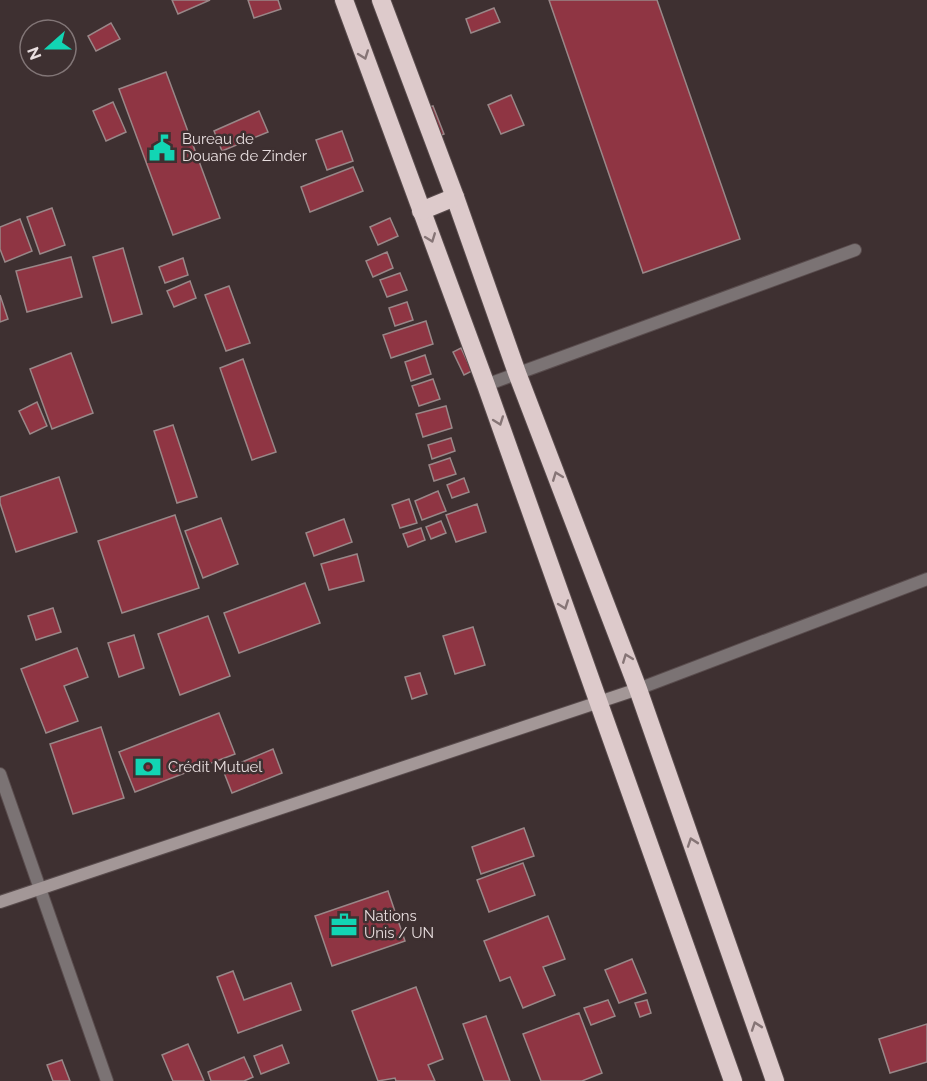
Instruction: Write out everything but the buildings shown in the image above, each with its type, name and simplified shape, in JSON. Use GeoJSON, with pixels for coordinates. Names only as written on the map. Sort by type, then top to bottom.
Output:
{"type":"FeatureCollection","features":[{"type":"Feature","properties":{"kind":"highway"},"geometry":{"type":"LineString","coordinates":[[344,0],[486,385],[733,1081]]}},
{"type":"Feature","properties":{"kind":"highway"},"geometry":{"type":"LineString","coordinates":[[381,0],[455,197],[517,373],[638,689],[775,1081]]}},
{"type":"Feature","properties":{"kind":"highway"},"geometry":{"type":"LineString","coordinates":[[421,211],[455,197]]}},
{"type":"Feature","properties":{"kind":"street"},"geometry":{"type":"LineString","coordinates":[[486,385],[855,250]]}},
{"type":"Feature","properties":{"kind":"street"},"geometry":{"type":"LineString","coordinates":[[0,902],[638,689],[927,579]]}},
{"type":"Feature","properties":{"kind":"street"},"geometry":{"type":"LineString","coordinates":[[0,774],[107,1081]]}},
{"type":"Feature","properties":{"kind":"place","name":"Bureau de Douane de Zinder"},"geometry":{"type":"Point","coordinates":[162,148]}},
{"type":"Feature","properties":{"kind":"place","name":"Crédit Mutuel"},"geometry":{"type":"Point","coordinates":[148,767]}},
{"type":"Feature","properties":{"kind":"place","name":"Nations Unis / UN"},"geometry":{"type":"Point","coordinates":[344,925]}}]}
